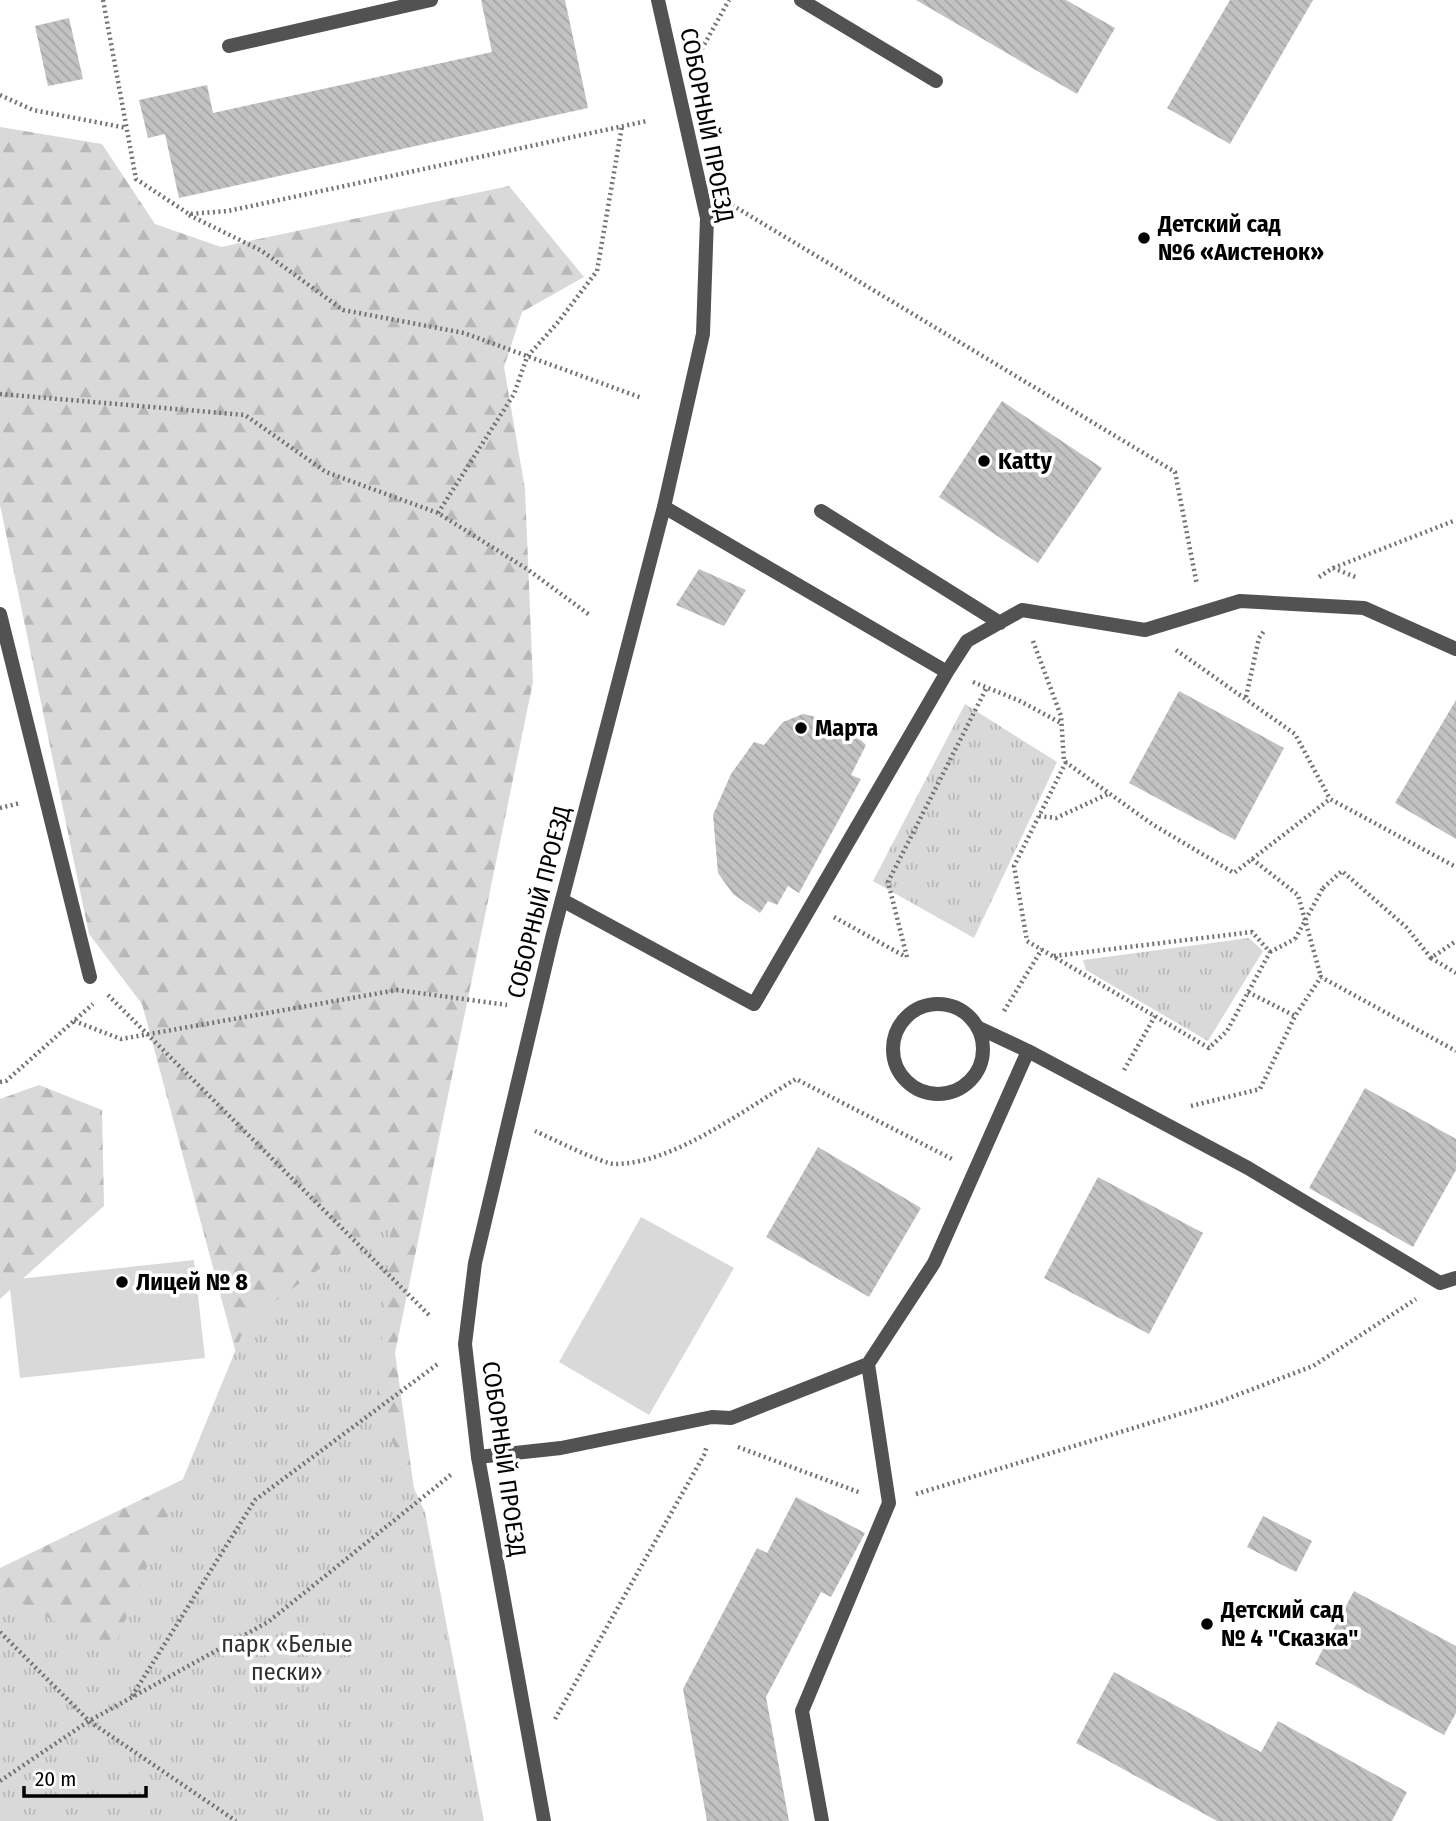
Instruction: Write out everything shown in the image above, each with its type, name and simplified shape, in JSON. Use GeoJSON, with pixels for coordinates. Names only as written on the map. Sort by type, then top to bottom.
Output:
{"type":"FeatureCollection","features":[{"type":"Feature","properties":{"kind":"street"},"geometry":{"type":"LineString","coordinates":[[229,46],[431,0]]}},
{"type":"Feature","properties":{"kind":"street","name":"СОБОРНЫЙ ПРОЕЗД"},"geometry":{"type":"LineString","coordinates":[[544,1821],[478,1457],[465,1344],[475,1263],[562,900],[664,507],[703,334],[706,218],[658,0]]}},
{"type":"Feature","properties":{"kind":"street"},"geometry":{"type":"LineString","coordinates":[[800,0],[936,81]]}},
{"type":"Feature","properties":{"kind":"street"},"geometry":{"type":"LineString","coordinates":[[664,507],[945,671]]}},
{"type":"Feature","properties":{"kind":"street"},"geometry":{"type":"LineString","coordinates":[[821,510],[1000,623]]}},
{"type":"Feature","properties":{"kind":"street"},"geometry":{"type":"LineString","coordinates":[[562,900],[754,1004],[945,671],[967,641],[1022,610],[1145,630],[1240,601],[1364,608],[1456,649]]}},
{"type":"Feature","properties":{"kind":"street"},"geometry":{"type":"LineString","coordinates":[[0,614],[90,977]]}},
{"type":"Feature","properties":{"kind":"street"},"geometry":{"type":"LineString","coordinates":[[977,1027],[983,1041],[983,1056],[974,1076],[957,1090],[929,1093],[904,1078],[896,1065],[894,1036],[912,1012],[941,1003],[968,1015],[977,1027],[1028,1051],[1248,1168],[1440,1283],[1456,1278]]}},
{"type":"Feature","properties":{"kind":"street"},"geometry":{"type":"LineString","coordinates":[[478,1457],[561,1448],[712,1417],[731,1418],[868,1364],[934,1264],[1028,1051]]}},
{"type":"Feature","properties":{"kind":"street"},"geometry":{"type":"LineString","coordinates":[[822,1821],[802,1711],[889,1503],[868,1364]]}},
{"type":"Feature","properties":{"kind":"path"},"geometry":{"type":"LineString","coordinates":[[103,0],[136,178],[189,215],[262,251],[343,310],[464,333],[642,398]]}},
{"type":"Feature","properties":{"kind":"path"},"geometry":{"type":"LineString","coordinates":[[696,60],[729,0]]}},
{"type":"Feature","properties":{"kind":"path"},"geometry":{"type":"LineString","coordinates":[[0,95],[33,110],[127,128]]}},
{"type":"Feature","properties":{"kind":"path"},"geometry":{"type":"LineString","coordinates":[[189,215],[228,211],[647,121]]}},
{"type":"Feature","properties":{"kind":"path"},"geometry":{"type":"LineString","coordinates":[[438,513],[514,394],[527,357],[597,271],[622,126]]}},
{"type":"Feature","properties":{"kind":"path"},"geometry":{"type":"LineString","coordinates":[[723,200],[1175,472],[1203,612]]}},
{"type":"Feature","properties":{"kind":"path"},"geometry":{"type":"LineString","coordinates":[[0,394],[245,415],[326,472],[438,513],[527,569],[592,616]]}},
{"type":"Feature","properties":{"kind":"path"},"geometry":{"type":"LineString","coordinates":[[1333,568],[1456,520]]}},
{"type":"Feature","properties":{"kind":"path"},"geometry":{"type":"LineString","coordinates":[[1022,610],[1061,723],[1066,762],[1014,866],[1027,941],[1209,1048],[1227,1031],[1270,952],[1295,939],[1323,888],[1342,871],[1406,927],[1432,958],[1456,973]]}},
{"type":"Feature","properties":{"kind":"path"},"geometry":{"type":"LineString","coordinates":[[1185,657],[1295,734],[1330,799],[1456,867]]}},
{"type":"Feature","properties":{"kind":"path"},"geometry":{"type":"LineString","coordinates":[[945,671],[1018,699],[1061,723]]}},
{"type":"Feature","properties":{"kind":"path"},"geometry":{"type":"LineString","coordinates":[[811,904],[907,957],[888,882],[987,687]]}},
{"type":"Feature","properties":{"kind":"path"},"geometry":{"type":"LineString","coordinates":[[1066,762],[1152,824],[1234,873],[1330,799]]}},
{"type":"Feature","properties":{"kind":"path"},"geometry":{"type":"LineString","coordinates":[[1039,816],[1056,818],[1110,793]]}},
{"type":"Feature","properties":{"kind":"path"},"geometry":{"type":"LineString","coordinates":[[0,808],[14,804]]}},
{"type":"Feature","properties":{"kind":"path"},"geometry":{"type":"LineString","coordinates":[[1252,859],[1297,895],[1321,977],[1456,1051]]}},
{"type":"Feature","properties":{"kind":"path"},"geometry":{"type":"LineString","coordinates":[[1054,956],[1252,932],[1270,952]]}},
{"type":"Feature","properties":{"kind":"path"},"geometry":{"type":"LineString","coordinates":[[1432,958],[1456,941]]}},
{"type":"Feature","properties":{"kind":"path"},"geometry":{"type":"LineString","coordinates":[[1003,1013],[1042,949]]}},
{"type":"Feature","properties":{"kind":"path"},"geometry":{"type":"LineString","coordinates":[[1179,1109],[1260,1089],[1295,1016],[1321,977]]}},
{"type":"Feature","properties":{"kind":"path"},"geometry":{"type":"LineString","coordinates":[[74,1021],[121,1039],[397,990],[535,1009]]}},
{"type":"Feature","properties":{"kind":"path"},"geometry":{"type":"LineString","coordinates":[[1248,992],[1295,1016]]}},
{"type":"Feature","properties":{"kind":"path"},"geometry":{"type":"LineString","coordinates":[[0,1082],[6,1081],[105,993],[431,1317]]}},
{"type":"Feature","properties":{"kind":"path"},"geometry":{"type":"LineString","coordinates":[[1119,1077],[1155,1016]]}},
{"type":"Feature","properties":{"kind":"path"},"geometry":{"type":"LineString","coordinates":[[509,1120],[613,1165],[655,1156],[698,1137],[796,1079],[974,1171]]}},
{"type":"Feature","properties":{"kind":"path"},"geometry":{"type":"LineString","coordinates":[[731,1443],[763,1458],[889,1503],[1216,1403],[1312,1366],[1440,1283]]}},
{"type":"Feature","properties":{"kind":"path"},"geometry":{"type":"LineString","coordinates":[[132,1697],[255,1500],[465,1344]]}},
{"type":"Feature","properties":{"kind":"path"},"geometry":{"type":"LineString","coordinates":[[554,1721],[705,1455],[710,1433]]}},
{"type":"Feature","properties":{"kind":"path"},"geometry":{"type":"LineString","coordinates":[[0,1781],[89,1721],[268,1622],[448,1476],[478,1457]]}},
{"type":"Feature","properties":{"kind":"path"},"geometry":{"type":"LineString","coordinates":[[0,1632],[89,1721],[236,1821]]}},
{"type":"Feature","properties":{"kind":"green space"},"geometry":{"type":"Polygon","coordinates":[[[0,127],[102,144],[155,224],[221,247],[509,186],[584,277],[522,312],[504,367],[525,489],[533,682],[395,1353],[453,1767],[0,1821],[0,1568],[260,1442],[142,1004],[89,934],[0,505],[0,127]]]}},
{"type":"Feature","properties":{"kind":"green space"},"geometry":{"type":"Polygon","coordinates":[[[965,704],[1057,762],[974,938],[873,881],[965,704]]]}},
{"type":"Feature","properties":{"kind":"green space"},"geometry":{"type":"Polygon","coordinates":[[[1249,938],[1263,951],[1208,1041],[1086,970],[1083,960],[1249,938]]]}},
{"type":"Feature","properties":{"kind":"green space"},"geometry":{"type":"Polygon","coordinates":[[[39,1085],[102,1110],[104,1206],[0,1299],[0,1099],[39,1085]]]}},
{"type":"Feature","properties":{"kind":"green space","name":"парк «Белые пески»"},"geometry":{"type":"Polygon","coordinates":[[[393,1215],[376,1407],[425,1512],[484,1821],[0,1821],[0,1591],[112,1653],[247,1322],[393,1215]]]}},
{"type":"Feature","properties":{"kind":"green space"},"geometry":{"type":"Polygon","coordinates":[[[641,1217],[734,1268],[649,1415],[559,1362],[641,1217]]]}},
{"type":"Feature","properties":{"kind":"green space"},"geometry":{"type":"Polygon","coordinates":[[[194,1260],[205,1358],[20,1378],[9,1280],[194,1260]]]}},
{"type":"Feature","properties":{"kind":"building"},"geometry":{"type":"Polygon","coordinates":[[[481,0],[565,0],[588,108],[179,198],[165,134],[148,138],[139,100],[207,85],[213,113],[492,52],[481,0]]]}},
{"type":"Feature","properties":{"kind":"building"},"geometry":{"type":"Polygon","coordinates":[[[916,0],[1066,0],[1115,28],[1077,94],[916,0]]]}},
{"type":"Feature","properties":{"kind":"building"},"geometry":{"type":"Polygon","coordinates":[[[1230,0],[1313,0],[1230,144],[1167,108],[1230,0]]]}},
{"type":"Feature","properties":{"kind":"building"},"geometry":{"type":"Polygon","coordinates":[[[69,18],[83,79],[48,86],[35,26],[69,18]]]}},
{"type":"Feature","properties":{"kind":"building"},"geometry":{"type":"Polygon","coordinates":[[[1002,401],[1102,468],[1038,563],[939,497],[1002,401]]]}},
{"type":"Feature","properties":{"kind":"building"},"geometry":{"type":"Polygon","coordinates":[[[699,569],[746,590],[724,626],[676,605],[699,569]]]}},
{"type":"Feature","properties":{"kind":"building"},"geometry":{"type":"Polygon","coordinates":[[[1179,691],[1284,748],[1235,840],[1129,783],[1179,691]]]}},
{"type":"Feature","properties":{"kind":"building"},"geometry":{"type":"Polygon","coordinates":[[[1456,700],[1456,839],[1395,803],[1456,700]]]}},
{"type":"Feature","properties":{"kind":"building"},"geometry":{"type":"Polygon","coordinates":[[[803,714],[842,723],[866,745],[851,775],[861,779],[799,893],[788,886],[777,905],[768,901],[760,913],[733,894],[718,873],[713,815],[731,774],[754,742],[764,745],[783,722],[803,714]]]}},
{"type":"Feature","properties":{"kind":"building"},"geometry":{"type":"Polygon","coordinates":[[[1365,1088],[1456,1139],[1456,1170],[1413,1247],[1309,1188],[1365,1088]]]}},
{"type":"Feature","properties":{"kind":"building"},"geometry":{"type":"Polygon","coordinates":[[[818,1147],[921,1208],[869,1297],[766,1237],[818,1147]]]}},
{"type":"Feature","properties":{"kind":"building"},"geometry":{"type":"Polygon","coordinates":[[[1098,1177],[1203,1233],[1149,1334],[1044,1278],[1098,1177]]]}},
{"type":"Feature","properties":{"kind":"building"},"geometry":{"type":"Polygon","coordinates":[[[796,1497],[865,1533],[831,1597],[821,1592],[766,1697],[789,1821],[707,1821],[683,1689],[757,1548],[767,1553],[796,1497]]]}},
{"type":"Feature","properties":{"kind":"building"},"geometry":{"type":"Polygon","coordinates":[[[1263,1516],[1312,1541],[1296,1572],[1247,1547],[1263,1516]]]}},
{"type":"Feature","properties":{"kind":"building"},"geometry":{"type":"Polygon","coordinates":[[[1354,1591],[1456,1646],[1456,1713],[1444,1735],[1315,1664],[1354,1591]]]}},
{"type":"Feature","properties":{"kind":"building"},"geometry":{"type":"Polygon","coordinates":[[[1114,1672],[1261,1752],[1278,1721],[1407,1792],[1392,1821],[1217,1821],[1076,1743],[1114,1672]]]}},
{"type":"Feature","properties":{"kind":"place","name":"Детский сад №6 «Аистенок»"},"geometry":{"type":"Point","coordinates":[1144,238]}},
{"type":"Feature","properties":{"kind":"place","name":"Katty"},"geometry":{"type":"Point","coordinates":[984,461]}},
{"type":"Feature","properties":{"kind":"place","name":"Марта"},"geometry":{"type":"Point","coordinates":[801,728]}},
{"type":"Feature","properties":{"kind":"place","name":"Лицей № 8"},"geometry":{"type":"Point","coordinates":[122,1282]}},
{"type":"Feature","properties":{"kind":"place","name":"Детский сад № 4 \"Сказка\""},"geometry":{"type":"Point","coordinates":[1207,1624]}}]}
